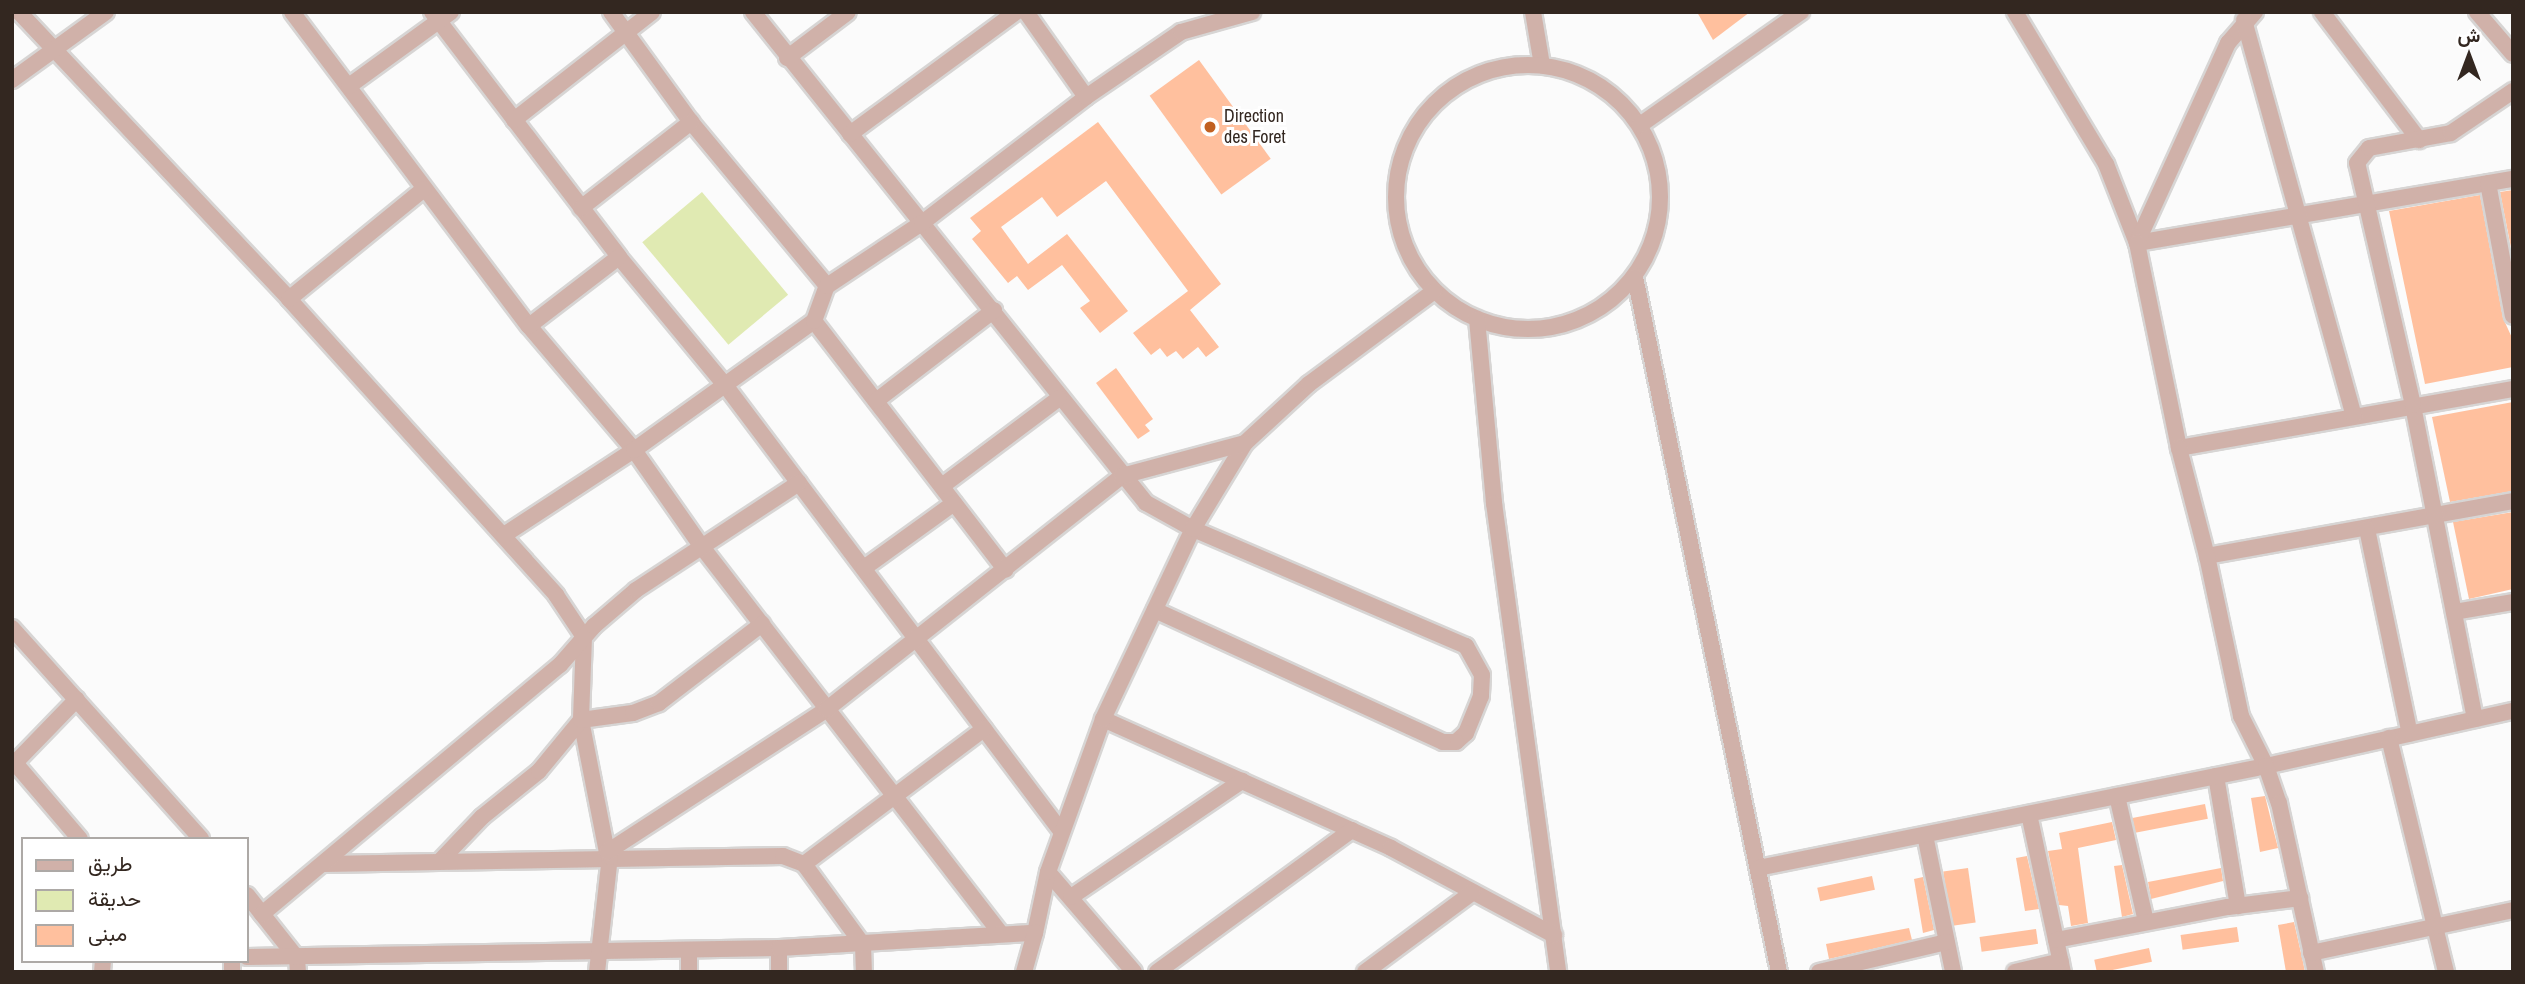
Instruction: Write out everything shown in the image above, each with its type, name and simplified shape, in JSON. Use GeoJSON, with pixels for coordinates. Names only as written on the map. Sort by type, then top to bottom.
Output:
{"type":"FeatureCollection","features":[{"type":"Feature","properties":{"kind":"street"},"geometry":{"type":"LineString","coordinates":[[19,12],[289,299],[342,362],[504,535],[556,595],[584,637],[581,720],[609,855],[597,972]]}},
{"type":"Feature","properties":{"kind":"street"},"geometry":{"type":"LineString","coordinates":[[12,80],[106,12]]}},
{"type":"Feature","properties":{"kind":"street"},"geometry":{"type":"LineString","coordinates":[[292,12],[530,326],[634,450],[702,547],[827,709],[898,795],[1001,934]]}},
{"type":"Feature","properties":{"kind":"street"},"geometry":{"type":"LineString","coordinates":[[611,12],[691,122],[827,286]]}},
{"type":"Feature","properties":{"kind":"street"},"geometry":{"type":"LineString","coordinates":[[513,120],[652,12]]}},
{"type":"Feature","properties":{"kind":"street"},"geometry":{"type":"LineString","coordinates":[[753,12],[994,310],[1059,398],[1146,503],[1193,529],[1466,646],[1482,675],[1481,696],[1466,733],[1457,742],[1443,742],[1155,610]]}},
{"type":"Feature","properties":{"kind":"street"},"geometry":{"type":"LineString","coordinates":[[788,58],[848,12]]}},
{"type":"Feature","properties":{"kind":"street"},"geometry":{"type":"LineString","coordinates":[[850,134],[1016,12]]}},
{"type":"Feature","properties":{"kind":"street"},"geometry":{"type":"LineString","coordinates":[[1026,12],[1086,97]]}},
{"type":"Feature","properties":{"kind":"street"},"geometry":{"type":"LineString","coordinates":[[504,535],[634,450],[814,321],[827,286],[922,223],[1086,97],[1181,32],[1213,18],[1252,12]]}},
{"type":"Feature","properties":{"kind":"street"},"geometry":{"type":"LineString","coordinates":[[1532,12],[1542,65]]}},
{"type":"Feature","properties":{"kind":"street"},"geometry":{"type":"LineString","coordinates":[[1768,12],[1778,27]]}},
{"type":"Feature","properties":{"kind":"street"},"geometry":{"type":"LineString","coordinates":[[1640,125],[1801,12]]}},
{"type":"Feature","properties":{"kind":"street"},"geometry":{"type":"LineString","coordinates":[[2015,12],[2106,164],[2137,243],[2179,448],[2207,556],[2241,716],[2266,766],[2316,972]]}},
{"type":"Feature","properties":{"kind":"street"},"geometry":{"type":"LineString","coordinates":[[2322,12],[2419,140]]}},
{"type":"Feature","properties":{"kind":"street"},"geometry":{"type":"LineString","coordinates":[[2477,12],[2513,54]]}},
{"type":"Feature","properties":{"kind":"street"},"geometry":{"type":"LineString","coordinates":[[349,86],[441,15],[513,120],[619,257],[725,385],[1061,831]]}},
{"type":"Feature","properties":{"kind":"street"},"geometry":{"type":"LineString","coordinates":[[2137,243],[2211,78],[2250,16]]}},
{"type":"Feature","properties":{"kind":"street"},"geometry":{"type":"LineString","coordinates":[[2250,16],[2298,213],[2354,416]]}},
{"type":"Feature","properties":{"kind":"street"},"geometry":{"type":"LineString","coordinates":[[1542,65],[1580,75],[1603,88],[1640,125],[1657,162],[1662,202],[1654,242],[1635,277],[1610,302],[1580,319],[1546,328],[1511,328],[1477,319],[1434,291],[1410,258],[1397,219],[1396,179],[1408,140],[1431,106],[1463,81],[1502,67],[1542,65]]}},
{"type":"Feature","properties":{"kind":"street"},"geometry":{"type":"LineString","coordinates":[[2475,719],[2413,405],[2357,163],[2360,153],[2369,148],[2451,133],[2513,91]]}},
{"type":"Feature","properties":{"kind":"street"},"geometry":{"type":"LineString","coordinates":[[581,208],[691,122]]}},
{"type":"Feature","properties":{"kind":"street"},"geometry":{"type":"LineString","coordinates":[[2137,243],[2298,213],[2513,179]]}},
{"type":"Feature","properties":{"kind":"street"},"geometry":{"type":"LineString","coordinates":[[2488,183],[2513,316]]}},
{"type":"Feature","properties":{"kind":"street"},"geometry":{"type":"LineString","coordinates":[[289,299],[424,189]]}},
{"type":"Feature","properties":{"kind":"street"},"geometry":{"type":"LineString","coordinates":[[530,326],[619,257]]}},
{"type":"Feature","properties":{"kind":"street"},"geometry":{"type":"LineString","coordinates":[[1635,277],[1779,972]]}},
{"type":"Feature","properties":{"kind":"street"},"geometry":{"type":"LineString","coordinates":[[1024,972],[1048,872],[1103,719],[1193,529],[1245,443],[1309,384],[1434,291]]}},
{"type":"Feature","properties":{"kind":"street"},"geometry":{"type":"LineString","coordinates":[[876,401],[994,310]]}},
{"type":"Feature","properties":{"kind":"street"},"geometry":{"type":"LineString","coordinates":[[1477,319],[1493,503],[1558,972]]}},
{"type":"Feature","properties":{"kind":"street"},"geometry":{"type":"LineString","coordinates":[[814,321],[1006,570]]}},
{"type":"Feature","properties":{"kind":"street"},"geometry":{"type":"LineString","coordinates":[[2179,448],[2513,389]]}},
{"type":"Feature","properties":{"kind":"street"},"geometry":{"type":"LineString","coordinates":[[942,486],[1059,398]]}},
{"type":"Feature","properties":{"kind":"street"},"geometry":{"type":"LineString","coordinates":[[609,855],[827,709],[1122,476],[1245,443]]}},
{"type":"Feature","properties":{"kind":"street"},"geometry":{"type":"LineString","coordinates":[[262,914],[560,665],[584,637],[636,590],[799,483]]}},
{"type":"Feature","properties":{"kind":"street"},"geometry":{"type":"LineString","coordinates":[[2207,556],[2513,501]]}},
{"type":"Feature","properties":{"kind":"street"},"geometry":{"type":"LineString","coordinates":[[864,568],[954,503]]}},
{"type":"Feature","properties":{"kind":"street"},"geometry":{"type":"LineString","coordinates":[[2367,529],[2410,734]]}},
{"type":"Feature","properties":{"kind":"street"},"geometry":{"type":"LineString","coordinates":[[2454,612],[2513,602]]}},
{"type":"Feature","properties":{"kind":"street"},"geometry":{"type":"LineString","coordinates":[[440,861],[482,817],[539,771],[581,720],[633,713],[659,703],[762,624]]}},
{"type":"Feature","properties":{"kind":"street"},"geometry":{"type":"LineString","coordinates":[[12,628],[199,837]]}},
{"type":"Feature","properties":{"kind":"street"},"geometry":{"type":"LineString","coordinates":[[77,699],[13,764],[78,837]]}},
{"type":"Feature","properties":{"kind":"street"},"geometry":{"type":"LineString","coordinates":[[1758,868],[2266,766],[2513,711]]}},
{"type":"Feature","properties":{"kind":"street"},"geometry":{"type":"LineString","coordinates":[[1103,719],[1352,830],[1554,935]]}},
{"type":"Feature","properties":{"kind":"street"},"geometry":{"type":"LineString","coordinates":[[804,864],[984,730]]}},
{"type":"Feature","properties":{"kind":"street"},"geometry":{"type":"LineString","coordinates":[[2389,738],[2446,972]]}},
{"type":"Feature","properties":{"kind":"street"},"geometry":{"type":"LineString","coordinates":[[2216,776],[2238,906]]}},
{"type":"Feature","properties":{"kind":"street"},"geometry":{"type":"LineString","coordinates":[[1071,897],[1241,781]]}},
{"type":"Feature","properties":{"kind":"street"},"geometry":{"type":"LineString","coordinates":[[2118,796],[2146,922]]}},
{"type":"Feature","properties":{"kind":"street"},"geometry":{"type":"LineString","coordinates":[[2015,972],[2062,966],[2029,814]]}},
{"type":"Feature","properties":{"kind":"street"},"geometry":{"type":"LineString","coordinates":[[1157,972],[1352,830]]}},
{"type":"Feature","properties":{"kind":"street"},"geometry":{"type":"LineString","coordinates":[[1925,835],[1953,972]]}},
{"type":"Feature","properties":{"kind":"street"},"geometry":{"type":"LineString","coordinates":[[324,864],[609,855],[753,853],[783,856],[804,864],[863,945],[864,972]]}},
{"type":"Feature","properties":{"kind":"street"},"geometry":{"type":"LineString","coordinates":[[1048,872],[1134,972]]}},
{"type":"Feature","properties":{"kind":"street"},"geometry":{"type":"LineString","coordinates":[[1366,972],[1473,892]]}},
{"type":"Feature","properties":{"kind":"street"},"geometry":{"type":"LineString","coordinates":[[248,896],[298,965]]}},
{"type":"Feature","properties":{"kind":"street"},"geometry":{"type":"LineString","coordinates":[[2056,940],[2238,906],[2300,898]]}},
{"type":"Feature","properties":{"kind":"street"},"geometry":{"type":"LineString","coordinates":[[2311,953],[2513,910]]}},
{"type":"Feature","properties":{"kind":"street"},"geometry":{"type":"LineString","coordinates":[[248,957],[298,965],[498,964],[597,953],[863,945],[1035,933]]}},
{"type":"Feature","properties":{"kind":"street"},"geometry":{"type":"LineString","coordinates":[[1819,972],[1947,943]]}},
{"type":"Feature","properties":{"kind":"street"},"geometry":{"type":"LineString","coordinates":[[779,948],[779,972]]}},
{"type":"Feature","properties":{"kind":"street"},"geometry":{"type":"LineString","coordinates":[[688,951],[689,972]]}},
{"type":"Feature","properties":{"kind":"green space"},"geometry":{"type":"Polygon","coordinates":[[[702,192],[788,295],[728,345],[642,242],[702,192]]]}},
{"type":"Feature","properties":{"kind":"building"},"geometry":{"type":"Polygon","coordinates":[[[1697,12],[1750,12],[1713,40],[1697,12]]]}},
{"type":"Feature","properties":{"kind":"building","name":"Direction des Foret"},"geometry":{"type":"Polygon","coordinates":[[[1199,60],[1271,159],[1221,195],[1150,96],[1199,60]]]}},
{"type":"Feature","properties":{"kind":"building"},"geometry":{"type":"Polygon","coordinates":[[[1098,122],[1221,284],[1190,310],[1219,347],[1206,357],[1198,347],[1183,359],[1176,351],[1167,357],[1160,348],[1151,355],[1133,333],[1188,291],[1106,181],[1057,217],[1042,197],[1001,227],[1028,264],[1067,234],[1128,311],[1100,333],[1080,308],[1090,301],[1062,265],[1028,290],[1017,276],[1008,283],[972,239],[981,231],[970,218],[1098,122]]]}},
{"type":"Feature","properties":{"kind":"building"},"geometry":{"type":"Polygon","coordinates":[[[2513,190],[2513,258],[2500,192],[2513,190]]]}},
{"type":"Feature","properties":{"kind":"building"},"geometry":{"type":"Polygon","coordinates":[[[2480,195],[2503,318],[2513,340],[2513,367],[2425,384],[2389,211],[2480,195]]]}},
{"type":"Feature","properties":{"kind":"building"},"geometry":{"type":"Polygon","coordinates":[[[1116,368],[1153,419],[1145,425],[1150,431],[1138,439],[1096,383],[1116,368]]]}},
{"type":"Feature","properties":{"kind":"building"},"geometry":{"type":"Polygon","coordinates":[[[2513,402],[2513,491],[2450,502],[2432,417],[2513,402]]]}},
{"type":"Feature","properties":{"kind":"building"},"geometry":{"type":"Polygon","coordinates":[[[2513,512],[2513,589],[2469,599],[2453,522],[2513,512]]]}},
{"type":"Feature","properties":{"kind":"building"},"geometry":{"type":"Polygon","coordinates":[[[2265,796],[2278,848],[2260,852],[2251,798],[2265,796]]]}},
{"type":"Feature","properties":{"kind":"building"},"geometry":{"type":"Polygon","coordinates":[[[2205,804],[2208,819],[2135,833],[2132,818],[2205,804]]]}},
{"type":"Feature","properties":{"kind":"building"},"geometry":{"type":"Polygon","coordinates":[[[2112,822],[2116,840],[2078,848],[2088,923],[2071,926],[2068,906],[2059,905],[2048,851],[2062,849],[2059,833],[2112,822]]]}},
{"type":"Feature","properties":{"kind":"building"},"geometry":{"type":"Polygon","coordinates":[[[2027,856],[2039,909],[2025,911],[2016,858],[2027,856]]]}},
{"type":"Feature","properties":{"kind":"building"},"geometry":{"type":"Polygon","coordinates":[[[2122,865],[2133,914],[2122,917],[2114,866],[2122,865]]]}},
{"type":"Feature","properties":{"kind":"building"},"geometry":{"type":"Polygon","coordinates":[[[1968,868],[1976,922],[1951,926],[1943,871],[1968,868]]]}},
{"type":"Feature","properties":{"kind":"building"},"geometry":{"type":"Polygon","coordinates":[[[2221,868],[2223,881],[2151,899],[2148,882],[2221,868]]]}},
{"type":"Feature","properties":{"kind":"building"},"geometry":{"type":"Polygon","coordinates":[[[1872,876],[1875,890],[1820,901],[1817,888],[1872,876]]]}},
{"type":"Feature","properties":{"kind":"building"},"geometry":{"type":"Polygon","coordinates":[[[1923,877],[1934,930],[1923,933],[1914,879],[1923,877]]]}},
{"type":"Feature","properties":{"kind":"building"},"geometry":{"type":"Polygon","coordinates":[[[2294,922],[2305,972],[2286,972],[2278,925],[2294,922]]]}},
{"type":"Feature","properties":{"kind":"building"},"geometry":{"type":"Polygon","coordinates":[[[2237,927],[2239,942],[2183,950],[2181,935],[2237,927]]]}},
{"type":"Feature","properties":{"kind":"building"},"geometry":{"type":"Polygon","coordinates":[[[1909,928],[1912,940],[1829,959],[1826,944],[1909,928]]]}},
{"type":"Feature","properties":{"kind":"building"},"geometry":{"type":"Polygon","coordinates":[[[2036,929],[2038,944],[1982,952],[1980,937],[2036,929]]]}},
{"type":"Feature","properties":{"kind":"building"},"geometry":{"type":"Polygon","coordinates":[[[2149,948],[2152,962],[2097,972],[2094,960],[2149,948]]]}},
{"type":"Feature","properties":{"kind":"place","name":"Direction des Foret"},"geometry":{"type":"Point","coordinates":[1210,127]}}]}
